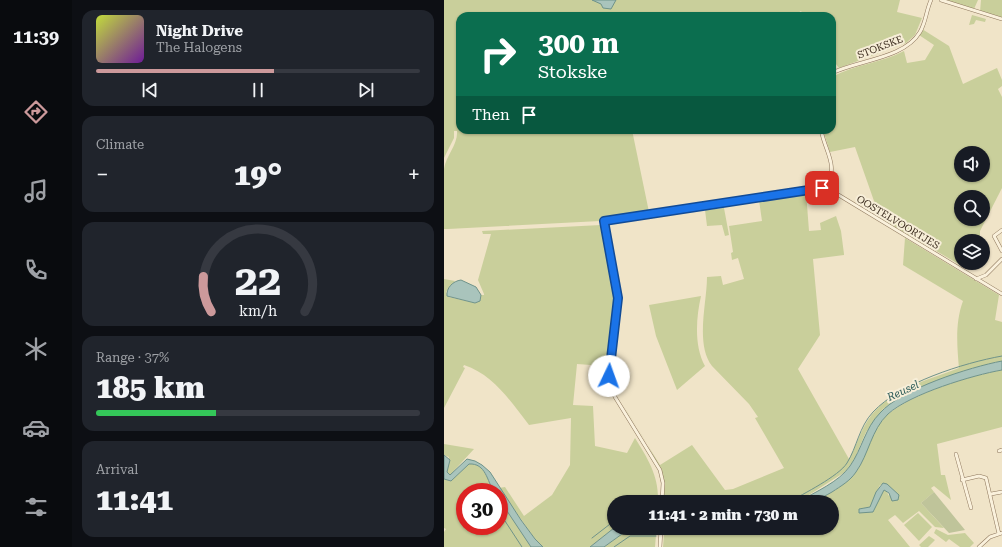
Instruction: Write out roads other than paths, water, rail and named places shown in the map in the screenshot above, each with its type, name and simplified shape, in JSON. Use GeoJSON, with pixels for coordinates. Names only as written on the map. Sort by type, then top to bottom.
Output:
{"type":"FeatureCollection","features":[{"type":"Feature","properties":{"kind":"street","name":"STOKSKE"},"geometry":{"type":"LineString","coordinates":[[836,72],[893,53],[908,45],[921,30],[931,0]]}},
{"type":"Feature","properties":{"kind":"street"},"geometry":{"type":"LineString","coordinates":[[940,0],[1002,19]]}},
{"type":"Feature","properties":{"kind":"street"},"geometry":{"type":"LineString","coordinates":[[662,495],[663,482],[660,470],[615,398],[609,382],[609,363],[618,298],[604,221],[827,188],[831,178],[832,166],[822,134]]}},
{"type":"Feature","properties":{"kind":"street","name":"OOSTELVOORTJES"},"geometry":{"type":"LineString","coordinates":[[827,188],[1002,294]]}},
{"type":"Feature","properties":{"kind":"street"},"geometry":{"type":"LineString","coordinates":[[1002,230],[994,236],[1002,251]]}},
{"type":"Feature","properties":{"kind":"street"},"geometry":{"type":"LineString","coordinates":[[976,279],[986,275],[1002,259]]}},
{"type":"Feature","properties":{"kind":"street"},"geometry":{"type":"LineString","coordinates":[[956,454],[971,508]]}},
{"type":"Feature","properties":{"kind":"street"},"geometry":{"type":"LineString","coordinates":[[962,480],[979,476],[986,478],[991,494],[1000,533],[990,538],[979,547]]}},
{"type":"Feature","properties":{"kind":"street"},"geometry":{"type":"LineString","coordinates":[[991,494],[1002,492]]}},
{"type":"Feature","properties":{"kind":"street"},"geometry":{"type":"LineString","coordinates":[[660,547],[661,535]]}},
{"type":"Feature","properties":{"kind":"water"},"geometry":{"type":"Polygon","coordinates":[[[592,0],[616,0],[611,9],[603,8],[601,4],[592,0]]]}},
{"type":"Feature","properties":{"kind":"water"},"geometry":{"type":"Polygon","coordinates":[[[461,280],[476,287],[481,295],[480,301],[475,303],[447,296],[451,285],[461,280]]]}},
{"type":"Feature","properties":{"kind":"water"},"geometry":{"type":"Polygon","coordinates":[[[1002,361],[1002,370],[942,386],[911,399],[888,414],[882,420],[864,458],[851,478],[826,495],[810,495],[840,477],[845,472],[854,459],[871,425],[880,413],[890,404],[903,396],[937,380],[1002,361]]]}},
{"type":"Feature","properties":{"kind":"water"},"geometry":{"type":"Polygon","coordinates":[[[444,455],[450,460],[447,472],[450,475],[467,459],[482,465],[490,472],[497,483],[490,483],[483,470],[475,464],[469,464],[451,481],[444,479],[444,455]]]}},
{"type":"Feature","properties":{"kind":"water"},"geometry":{"type":"Polygon","coordinates":[[[883,483],[887,484],[899,495],[898,500],[892,501],[889,493],[884,490],[873,512],[859,513],[859,509],[870,507],[876,492],[883,483]]]}},
{"type":"Feature","properties":{"kind":"water"},"geometry":{"type":"Polygon","coordinates":[[[508,500],[535,539],[543,547],[531,547],[508,512],[508,500]]]}},
{"type":"Feature","properties":{"kind":"water"},"geometry":{"type":"Polygon","coordinates":[[[607,534],[607,535],[621,535],[604,547],[590,547],[607,534]]]}},
{"type":"Feature","properties":{"kind":"waterway","name":"Reusel"},"geometry":{"type":"LineString","coordinates":[[801,495],[843,468],[847,463],[868,418],[873,412],[899,392],[915,383],[951,369],[1002,356]]}},
{"type":"Feature","properties":{"kind":"waterway"},"geometry":{"type":"LineString","coordinates":[[508,526],[522,547]]}},
{"type":"Feature","properties":{"kind":"waterway"},"geometry":{"type":"LineString","coordinates":[[592,538],[607,526]]}},
{"type":"Feature","properties":{"kind":"waterway"},"geometry":{"type":"LineString","coordinates":[[614,547],[630,536],[656,536]]}}]}
